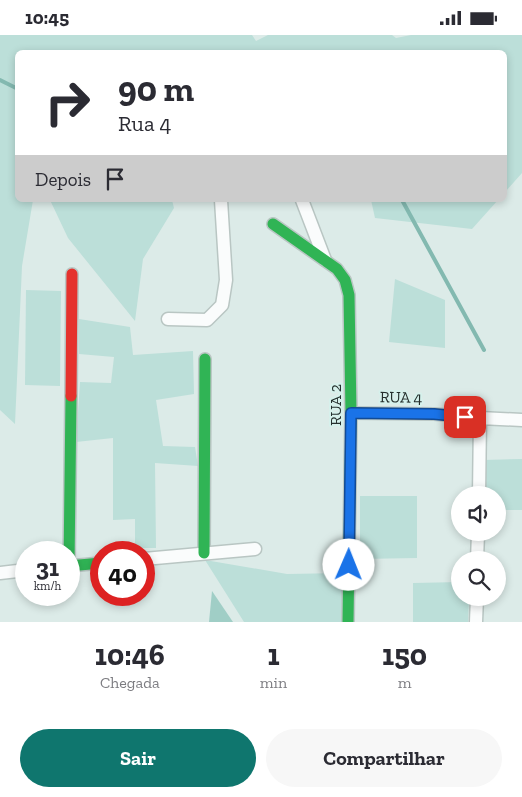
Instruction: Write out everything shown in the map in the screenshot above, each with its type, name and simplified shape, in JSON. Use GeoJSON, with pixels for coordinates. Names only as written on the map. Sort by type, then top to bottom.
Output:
{"type":"FeatureCollection","features":[{"type":"Feature","properties":{"kind":"street"},"geometry":{"type":"LineString","coordinates":[[168,319],[207,320],[222,305],[226,279],[221,202]]}},
{"type":"Feature","properties":{"kind":"street"},"geometry":{"type":"LineString","coordinates":[[303,202],[325,261]]}},
{"type":"Feature","properties":{"kind":"street","name":"RUA 2"},"geometry":{"type":"LineString","coordinates":[[273,224],[342,275],[348,287],[350,299],[351,413],[348,622]]}},
{"type":"Feature","properties":{"kind":"street"},"geometry":{"type":"LineString","coordinates":[[72,274],[69,566],[90,564]]}},
{"type":"Feature","properties":{"kind":"street"},"geometry":{"type":"LineString","coordinates":[[204,553],[205,359]]}},
{"type":"Feature","properties":{"kind":"street","name":"RUA 4"},"geometry":{"type":"LineString","coordinates":[[351,413],[434,414],[480,419]]}},
{"type":"Feature","properties":{"kind":"street"},"geometry":{"type":"LineString","coordinates":[[479,486],[480,419],[522,420]]}},
{"type":"Feature","properties":{"kind":"street"},"geometry":{"type":"LineString","coordinates":[[155,558],[255,549]]}},
{"type":"Feature","properties":{"kind":"street"},"geometry":{"type":"LineString","coordinates":[[0,573],[15,571]]}},
{"type":"Feature","properties":{"kind":"street"},"geometry":{"type":"LineString","coordinates":[[476,622],[477,606]]}},
{"type":"Feature","properties":{"kind":"shaded area"},"geometry":{"type":"Polygon","coordinates":[[[0,35],[252,35],[256,41],[268,35],[392,35],[396,38],[411,35],[522,35],[522,173],[507,190],[507,50],[15,50],[15,202],[33,202],[22,266],[15,424],[0,410],[0,35]]]}},
{"type":"Feature","properties":{"kind":"shaded area"},"geometry":{"type":"Polygon","coordinates":[[[51,202],[172,202],[174,208],[143,259],[135,321],[68,238],[51,202]]]}},
{"type":"Feature","properties":{"kind":"shaded area"},"geometry":{"type":"Polygon","coordinates":[[[371,202],[496,202],[472,229],[375,218],[371,202]]]}},
{"type":"Feature","properties":{"kind":"shaded area"},"geometry":{"type":"Polygon","coordinates":[[[395,279],[445,300],[445,348],[389,342],[395,279]]]}},
{"type":"Feature","properties":{"kind":"shaded area"},"geometry":{"type":"Polygon","coordinates":[[[26,290],[61,291],[60,386],[25,385],[26,290]]]}},
{"type":"Feature","properties":{"kind":"shaded area"},"geometry":{"type":"Polygon","coordinates":[[[79,319],[130,327],[133,355],[193,351],[194,394],[156,400],[163,446],[195,447],[198,466],[155,463],[156,548],[155,541],[135,541],[135,519],[113,520],[113,438],[76,442],[80,382],[111,383],[114,357],[79,354],[79,319]]]}},
{"type":"Feature","properties":{"kind":"shaded area"},"geometry":{"type":"Polygon","coordinates":[[[522,459],[522,510],[506,510],[506,486],[484,486],[484,460],[522,459]]]}},
{"type":"Feature","properties":{"kind":"shaded area"},"geometry":{"type":"Polygon","coordinates":[[[360,496],[417,496],[417,558],[360,559],[360,496]]]}},
{"type":"Feature","properties":{"kind":"shaded area"},"geometry":{"type":"Polygon","coordinates":[[[205,560],[287,574],[343,573],[343,622],[244,622],[205,560]]]}},
{"type":"Feature","properties":{"kind":"shaded area"},"geometry":{"type":"Polygon","coordinates":[[[451,582],[451,606],[469,606],[468,622],[413,622],[413,583],[451,582]]]}},
{"type":"Feature","properties":{"kind":"green space"},"geometry":{"type":"Polygon","coordinates":[[[212,591],[233,622],[209,622],[212,591]]]}},
{"type":"Feature","properties":{"kind":"waterway"},"geometry":{"type":"LineString","coordinates":[[0,80],[15,88]]}},
{"type":"Feature","properties":{"kind":"waterway"},"geometry":{"type":"LineString","coordinates":[[403,202],[484,350]]}},
{"type":"Feature","properties":{"kind":"traffic: fast"},"geometry":{"type":"LineString","coordinates":[[273,224],[337,269],[345,280],[349,295],[351,413],[348,622]]}},
{"type":"Feature","properties":{"kind":"traffic: fast"},"geometry":{"type":"LineString","coordinates":[[204,553],[205,359]]}},
{"type":"Feature","properties":{"kind":"traffic: fast"},"geometry":{"type":"LineString","coordinates":[[71,396],[69,566],[90,564]]}},
{"type":"Feature","properties":{"kind":"traffic: slow"},"geometry":{"type":"LineString","coordinates":[[351,413],[434,414],[480,418]]}},
{"type":"Feature","properties":{"kind":"traffic: jam"},"geometry":{"type":"LineString","coordinates":[[71,396],[72,274]]}},
{"type":"Feature","properties":{"kind":"route"},"geometry":{"type":"LineString","coordinates":[[349,565],[351,413],[434,414],[465,417]]}}]}
